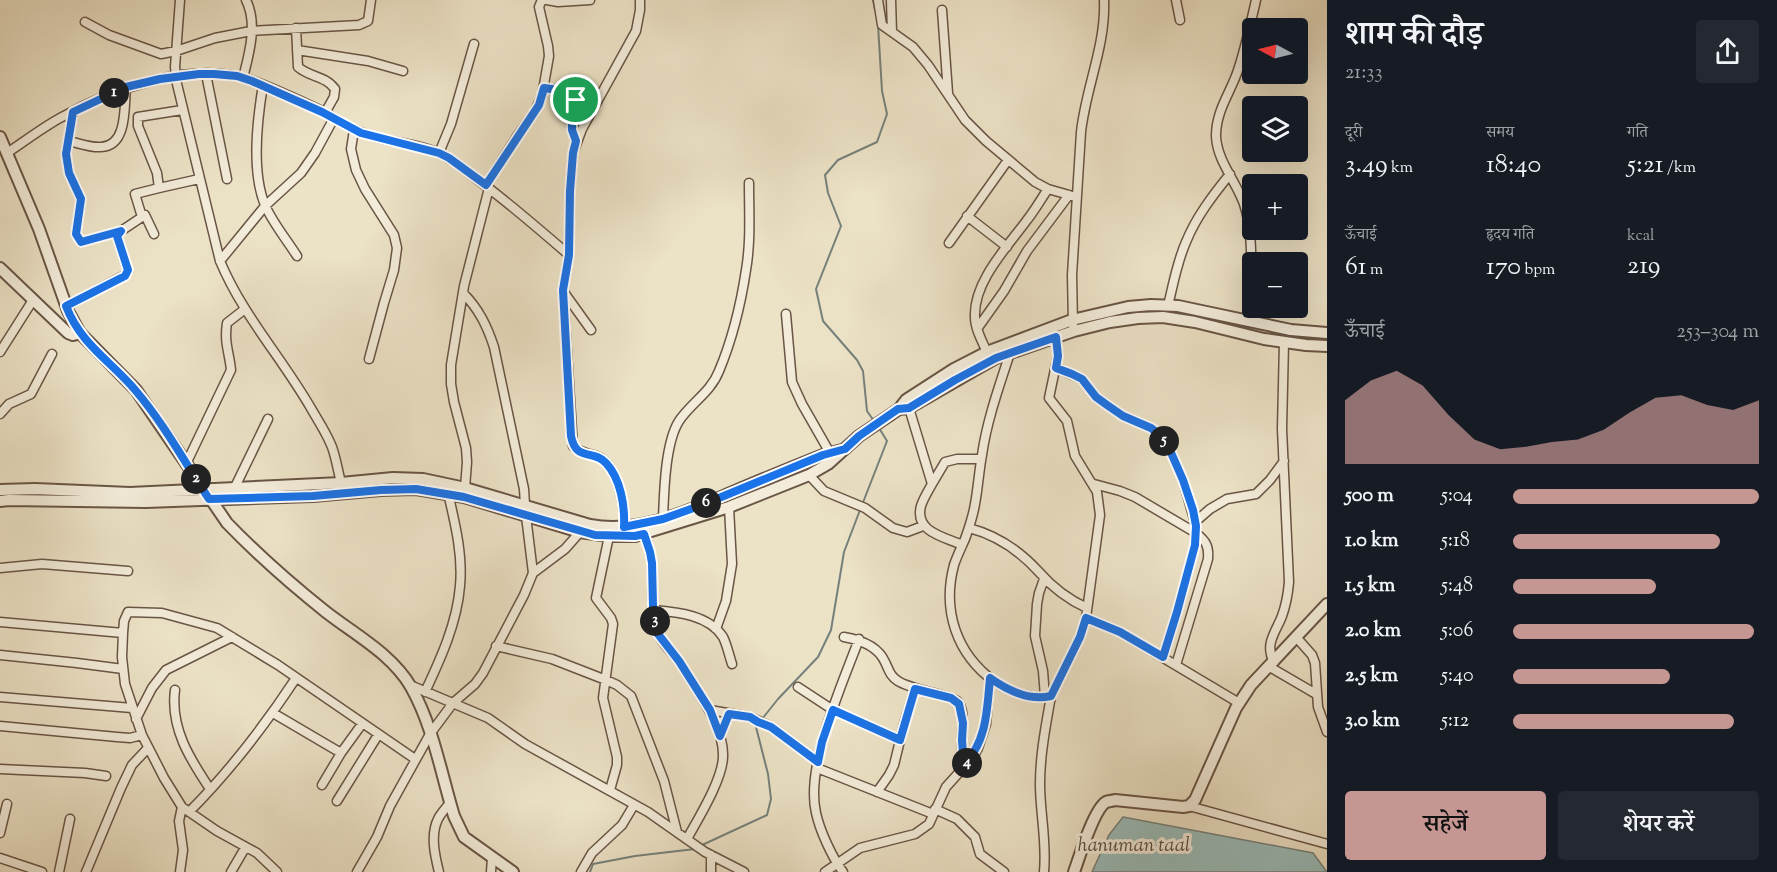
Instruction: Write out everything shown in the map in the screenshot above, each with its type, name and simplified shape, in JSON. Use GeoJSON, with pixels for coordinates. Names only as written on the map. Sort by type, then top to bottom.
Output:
{"type":"FeatureCollection","features":[{"type":"Feature","properties":{"kind":"street"},"geometry":{"type":"LineString","coordinates":[[180,0],[176,77],[182,110],[220,261],[245,309],[304,397],[332,446],[341,483]]}},
{"type":"Feature","properties":{"kind":"street"},"geometry":{"type":"LineString","coordinates":[[243,78],[251,39],[251,18],[246,0]]}},
{"type":"Feature","properties":{"kind":"street"},"geometry":{"type":"LineString","coordinates":[[85,22],[109,35],[161,54],[215,38],[251,31],[365,23],[368,21],[371,0]]}},
{"type":"Feature","properties":{"kind":"street"},"geometry":{"type":"LineString","coordinates":[[465,488],[466,448],[454,402],[451,364],[463,293],[488,187],[539,105],[544,88],[549,56],[539,7],[543,1],[590,0]]}},
{"type":"Feature","properties":{"kind":"street"},"geometry":{"type":"LineString","coordinates":[[624,527],[621,495],[606,463],[598,457],[578,451],[573,446],[563,290],[569,255],[570,191],[576,141],[636,31],[639,22],[640,0]]}},
{"type":"Feature","properties":{"kind":"street"},"geometry":{"type":"LineString","coordinates":[[878,0],[882,25],[913,47],[965,120],[1035,182],[1048,189],[1072,196]]}},
{"type":"Feature","properties":{"kind":"street"},"geometry":{"type":"LineString","coordinates":[[891,0],[892,32]]}},
{"type":"Feature","properties":{"kind":"street"},"geometry":{"type":"LineString","coordinates":[[1073,326],[1072,196],[1083,111],[1104,23],[1104,0]]}},
{"type":"Feature","properties":{"kind":"street"},"geometry":{"type":"LineString","coordinates":[[1176,0],[1180,20]]}},
{"type":"Feature","properties":{"kind":"street"},"geometry":{"type":"LineString","coordinates":[[1251,252],[1245,207],[1218,148],[1216,135],[1221,107],[1239,68],[1256,0]]}},
{"type":"Feature","properties":{"kind":"street"},"geometry":{"type":"LineString","coordinates":[[942,10],[949,96]]}},
{"type":"Feature","properties":{"kind":"street"},"geometry":{"type":"LineString","coordinates":[[296,28],[298,67],[300,70],[326,80],[334,88],[334,98],[325,113]]}},
{"type":"Feature","properties":{"kind":"street"},"geometry":{"type":"LineString","coordinates":[[439,153],[451,124],[474,44]]}},
{"type":"Feature","properties":{"kind":"street"},"geometry":{"type":"LineString","coordinates":[[297,50],[345,57],[403,71]]}},
{"type":"Feature","properties":{"kind":"street"},"geometry":{"type":"LineString","coordinates":[[7,153],[60,118],[126,87],[176,77],[206,74],[243,78],[264,85],[325,113],[354,130],[439,153],[449,158],[488,187],[569,255]]}},
{"type":"Feature","properties":{"kind":"street"},"geometry":{"type":"LineString","coordinates":[[206,74],[227,179]]}},
{"type":"Feature","properties":{"kind":"street"},"geometry":{"type":"LineString","coordinates":[[264,85],[258,133],[259,186],[265,206],[297,256]]}},
{"type":"Feature","properties":{"kind":"street"},"geometry":{"type":"LineString","coordinates":[[69,141],[101,147],[111,145],[119,136],[123,123],[126,87]]}},
{"type":"Feature","properties":{"kind":"street"},"geometry":{"type":"LineString","coordinates":[[544,88],[568,90],[576,95],[572,120],[573,135],[576,141]]}},
{"type":"Feature","properties":{"kind":"street"},"geometry":{"type":"LineString","coordinates":[[159,188],[157,172],[138,126],[138,117],[182,110]]}},
{"type":"Feature","properties":{"kind":"street"},"geometry":{"type":"LineString","coordinates":[[73,112],[66,154],[69,173],[81,199],[76,234],[81,242],[121,231]]}},
{"type":"Feature","properties":{"kind":"street"},"geometry":{"type":"LineString","coordinates":[[220,261],[265,206],[301,173],[334,118]]}},
{"type":"Feature","properties":{"kind":"street"},"geometry":{"type":"LineString","coordinates":[[354,130],[351,149],[356,170],[365,189],[394,235],[397,248],[394,270],[369,359]]}},
{"type":"Feature","properties":{"kind":"street"},"geometry":{"type":"LineString","coordinates":[[0,137],[39,229],[66,306],[80,333],[135,390],[227,523],[325,611],[396,666],[410,685],[425,717],[454,816],[464,837],[513,872]]}},
{"type":"Feature","properties":{"kind":"street"},"geometry":{"type":"LineString","coordinates":[[949,243],[1008,160]]}},
{"type":"Feature","properties":{"kind":"street"},"geometry":{"type":"LineString","coordinates":[[1168,306],[1186,242],[1199,216],[1230,174]]}},
{"type":"Feature","properties":{"kind":"street"},"geometry":{"type":"LineString","coordinates":[[142,217],[135,194],[199,178]]}},
{"type":"Feature","properties":{"kind":"street"},"geometry":{"type":"LineString","coordinates":[[663,519],[666,468],[674,433],[679,421],[710,387],[718,373],[734,327],[746,269],[749,183]]}},
{"type":"Feature","properties":{"kind":"street"},"geometry":{"type":"LineString","coordinates":[[987,352],[977,329],[975,317],[981,289],[993,266],[1048,189]]}},
{"type":"Feature","properties":{"kind":"street"},"geometry":{"type":"LineString","coordinates":[[977,329],[1004,291],[1028,251],[1072,196]]}},
{"type":"Feature","properties":{"kind":"street"},"geometry":{"type":"LineString","coordinates":[[66,306],[125,276],[128,270],[117,236],[121,231],[145,215],[154,234]]}},
{"type":"Feature","properties":{"kind":"street"},"geometry":{"type":"LineString","coordinates":[[967,216],[1007,247]]}},
{"type":"Feature","properties":{"kind":"street"},"geometry":{"type":"LineString","coordinates":[[0,268],[68,333],[74,335],[80,333]]}},
{"type":"Feature","properties":{"kind":"street"},"geometry":{"type":"LineString","coordinates":[[563,290],[591,330]]}},
{"type":"Feature","properties":{"kind":"street"},"geometry":{"type":"LineString","coordinates":[[358,872],[415,759],[453,703],[475,684],[483,673],[533,573],[524,489],[494,347],[486,325],[463,293]]}},
{"type":"Feature","properties":{"kind":"street"},"geometry":{"type":"LineString","coordinates":[[0,352],[33,300]]}},
{"type":"Feature","properties":{"kind":"street"},"geometry":{"type":"LineString","coordinates":[[932,484],[904,409],[906,400],[954,369],[987,352],[1128,307],[1168,306],[1220,314],[1292,330],[1327,333]]}},
{"type":"Feature","properties":{"kind":"street"},"geometry":{"type":"LineString","coordinates":[[186,464],[231,370],[225,346],[226,323],[245,309]]}},
{"type":"Feature","properties":{"kind":"street"},"geometry":{"type":"LineString","coordinates":[[786,314],[792,382],[830,453]]}},
{"type":"Feature","properties":{"kind":"street"},"geometry":{"type":"LineString","coordinates":[[0,501],[146,502],[206,494],[234,487],[341,483],[393,478],[423,479],[465,488],[580,532],[609,536],[635,536],[729,507],[809,475],[828,464],[863,434],[885,419],[996,358],[1056,337],[1073,326],[1163,317],[1195,322],[1264,339],[1327,346]]}},
{"type":"Feature","properties":{"kind":"street"},"geometry":{"type":"LineString","coordinates":[[1251,322],[1252,318]]}},
{"type":"Feature","properties":{"kind":"street"},"geometry":{"type":"LineString","coordinates":[[1048,696],[1080,637],[1086,618],[1100,515],[1100,505],[1094,484],[1075,456],[1067,421],[1049,398],[1058,356],[1056,337]]}},
{"type":"Feature","properties":{"kind":"street"},"geometry":{"type":"LineString","coordinates":[[1270,665],[1270,642],[1282,617],[1289,582],[1282,408],[1284,342]]}},
{"type":"Feature","properties":{"kind":"street"},"geometry":{"type":"LineString","coordinates":[[1010,353],[995,399],[981,459],[977,494],[969,528],[954,564],[950,588],[951,613],[955,633],[961,645],[975,664],[990,678],[1015,692],[1033,697],[1048,696]]}},
{"type":"Feature","properties":{"kind":"street"},"geometry":{"type":"LineString","coordinates":[[0,414],[9,404],[31,394],[52,354]]}},
{"type":"Feature","properties":{"kind":"street"},"geometry":{"type":"LineString","coordinates":[[1056,368],[1082,379],[1096,397],[1107,405],[1160,435],[1169,448],[1183,480],[1196,533],[1187,576],[1163,657]]}},
{"type":"Feature","properties":{"kind":"street"},"geometry":{"type":"LineString","coordinates":[[234,487],[268,419]]}},
{"type":"Feature","properties":{"kind":"street"},"geometry":{"type":"LineString","coordinates":[[0,490],[313,496],[416,489],[590,525],[624,527],[663,519],[845,449]]}},
{"type":"Feature","properties":{"kind":"street"},"geometry":{"type":"LineString","coordinates":[[963,545],[931,532],[923,526],[920,517],[921,507],[945,462],[957,459],[981,459]]}},
{"type":"Feature","properties":{"kind":"street"},"geometry":{"type":"LineString","coordinates":[[1195,522],[1210,508],[1227,498],[1256,494],[1284,461]]}},
{"type":"Feature","properties":{"kind":"street"},"geometry":{"type":"LineString","coordinates":[[809,475],[824,491],[865,508],[893,528],[907,532],[923,526]]}},
{"type":"Feature","properties":{"kind":"street"},"geometry":{"type":"LineString","coordinates":[[1094,484],[1135,497],[1196,533],[1207,545],[1209,559],[1176,665]]}},
{"type":"Feature","properties":{"kind":"street"},"geometry":{"type":"LineString","coordinates":[[425,692],[444,651],[459,599],[461,583],[457,530],[448,494]]}},
{"type":"Feature","properties":{"kind":"street"},"geometry":{"type":"LineString","coordinates":[[716,629],[726,601],[732,564],[729,507]]}},
{"type":"Feature","properties":{"kind":"street"},"geometry":{"type":"LineString","coordinates":[[969,528],[989,534],[1008,545],[1067,598],[1087,608]]}},
{"type":"Feature","properties":{"kind":"street"},"geometry":{"type":"LineString","coordinates":[[533,573],[565,549],[580,532]]}},
{"type":"Feature","properties":{"kind":"street"},"geometry":{"type":"LineString","coordinates":[[644,534],[652,563],[655,624],[658,634],[679,661],[710,710],[723,748],[722,766],[689,841]]}},
{"type":"Feature","properties":{"kind":"street"},"geometry":{"type":"LineString","coordinates":[[609,536],[596,592],[598,602],[611,618],[612,624],[603,698],[617,757],[610,790]]}},
{"type":"Feature","properties":{"kind":"street"},"geometry":{"type":"LineString","coordinates":[[0,568],[42,564],[128,571]]}},
{"type":"Feature","properties":{"kind":"street"},"geometry":{"type":"LineString","coordinates":[[1044,579],[1037,604],[1035,636],[1048,696],[1040,764],[1045,833],[1044,872]]}},
{"type":"Feature","properties":{"kind":"street"},"geometry":{"type":"LineString","coordinates":[[1189,806],[1195,800],[1239,703],[1251,685],[1327,604]]}},
{"type":"Feature","properties":{"kind":"street"},"geometry":{"type":"LineString","coordinates":[[654,610],[686,614],[716,629],[725,642],[732,664]]}},
{"type":"Feature","properties":{"kind":"street"},"geometry":{"type":"LineString","coordinates":[[278,872],[265,859],[185,810],[164,778],[142,735],[125,684],[123,633],[124,621],[128,612],[162,613],[217,628],[296,678],[415,759]]}},
{"type":"Feature","properties":{"kind":"street"},"geometry":{"type":"LineString","coordinates":[[1086,618],[1120,632],[1239,703]]}},
{"type":"Feature","properties":{"kind":"street"},"geometry":{"type":"LineString","coordinates":[[0,622],[123,633]]}},
{"type":"Feature","properties":{"kind":"street"},"geometry":{"type":"LineString","coordinates":[[136,718],[152,688],[166,670],[232,637]]}},
{"type":"Feature","properties":{"kind":"street"},"geometry":{"type":"LineString","coordinates":[[844,637],[859,639],[877,651],[895,680],[915,689],[951,698],[959,704],[963,723],[964,765]]}},
{"type":"Feature","properties":{"kind":"street"},"geometry":{"type":"LineString","coordinates":[[1296,637],[1312,655],[1315,663],[1318,707],[1327,732]]}},
{"type":"Feature","properties":{"kind":"street"},"geometry":{"type":"LineString","coordinates":[[843,872],[837,864],[816,813],[814,800],[822,742],[859,639]]}},
{"type":"Feature","properties":{"kind":"street"},"geometry":{"type":"LineString","coordinates":[[496,646],[552,659],[606,680],[631,696],[664,781],[677,832]]}},
{"type":"Feature","properties":{"kind":"street"},"geometry":{"type":"LineString","coordinates":[[0,655],[123,669]]}},
{"type":"Feature","properties":{"kind":"street"},"geometry":{"type":"LineString","coordinates":[[1270,665],[1316,694]]}},
{"type":"Feature","properties":{"kind":"street"},"geometry":{"type":"LineString","coordinates":[[180,872],[183,850],[179,821],[185,810],[210,789],[273,713],[296,678]]}},
{"type":"Feature","properties":{"kind":"street"},"geometry":{"type":"LineString","coordinates":[[825,872],[860,848],[915,834],[929,824],[946,787],[973,757],[978,748],[986,724],[990,678]]}},
{"type":"Feature","properties":{"kind":"street"},"geometry":{"type":"LineString","coordinates":[[410,685],[488,718],[525,744],[648,812],[708,854],[744,872]]}},
{"type":"Feature","properties":{"kind":"street"},"geometry":{"type":"LineString","coordinates":[[798,687],[833,710],[900,740]]}},
{"type":"Feature","properties":{"kind":"street"},"geometry":{"type":"LineString","coordinates":[[877,792],[889,775],[915,689]]}},
{"type":"Feature","properties":{"kind":"street"},"geometry":{"type":"LineString","coordinates":[[175,690],[175,714],[182,739],[194,765],[210,789]]}},
{"type":"Feature","properties":{"kind":"street"},"geometry":{"type":"LineString","coordinates":[[0,697],[132,708]]}},
{"type":"Feature","properties":{"kind":"street"},"geometry":{"type":"LineString","coordinates":[[710,710],[750,717],[771,727],[818,765],[877,792],[957,819],[975,837],[980,854],[1004,872]]}},
{"type":"Feature","properties":{"kind":"street"},"geometry":{"type":"LineString","coordinates":[[273,713],[341,753]]}},
{"type":"Feature","properties":{"kind":"street"},"geometry":{"type":"LineString","coordinates":[[720,736],[729,714]]}},
{"type":"Feature","properties":{"kind":"street"},"geometry":{"type":"LineString","coordinates":[[322,785],[362,724]]}},
{"type":"Feature","properties":{"kind":"street"},"geometry":{"type":"LineString","coordinates":[[0,726],[130,738],[142,735]]}},
{"type":"Feature","properties":{"kind":"street"},"geometry":{"type":"LineString","coordinates":[[337,801],[378,735]]}},
{"type":"Feature","properties":{"kind":"street"},"geometry":{"type":"LineString","coordinates":[[86,872],[120,788],[132,765],[148,748]]}},
{"type":"Feature","properties":{"kind":"street"},"geometry":{"type":"LineString","coordinates":[[0,769],[106,776]]}},
{"type":"Feature","properties":{"kind":"street"},"geometry":{"type":"LineString","coordinates":[[1074,872],[1099,809],[1106,802],[1115,800],[1189,806],[1327,844]]}},
{"type":"Feature","properties":{"kind":"street"},"geometry":{"type":"LineString","coordinates":[[439,872],[434,848],[435,834],[438,820],[450,803]]}},
{"type":"Feature","properties":{"kind":"street"},"geometry":{"type":"LineString","coordinates":[[0,833],[7,804]]}},
{"type":"Feature","properties":{"kind":"street"},"geometry":{"type":"LineString","coordinates":[[581,872],[592,853],[622,825],[634,805]]}},
{"type":"Feature","properties":{"kind":"street"},"geometry":{"type":"LineString","coordinates":[[59,872],[70,819]]}},
{"type":"Feature","properties":{"kind":"street"},"geometry":{"type":"LineString","coordinates":[[231,872],[245,848]]}},
{"type":"Feature","properties":{"kind":"street"},"geometry":{"type":"LineString","coordinates":[[708,854],[711,872]]}},
{"type":"Feature","properties":{"kind":"street"},"geometry":{"type":"LineString","coordinates":[[0,858],[42,872]]}},
{"type":"Feature","properties":{"kind":"street"},"geometry":{"type":"LineString","coordinates":[[491,872],[492,858]]}},
{"type":"Feature","properties":{"kind":"water","name":"hanuman taal"},"geometry":{"type":"Polygon","coordinates":[[[1123,817],[1313,853],[1327,872],[1092,872],[1109,835],[1123,817]]]}},
{"type":"Feature","properties":{"kind":"waterway"},"geometry":{"type":"LineString","coordinates":[[873,0],[875,10]]}},
{"type":"Feature","properties":{"kind":"waterway"},"geometry":{"type":"LineString","coordinates":[[874,421],[867,411],[863,371],[857,360],[823,321],[816,289],[841,226],[828,193],[825,175],[838,160],[877,142],[887,114],[882,91],[878,25]]}},
{"type":"Feature","properties":{"kind":"waterway"},"geometry":{"type":"LineString","coordinates":[[862,505],[887,441],[879,428]]}},
{"type":"Feature","properties":{"kind":"waterway"},"geometry":{"type":"LineString","coordinates":[[762,719],[818,657],[831,630],[844,552],[860,510]]}},
{"type":"Feature","properties":{"kind":"waterway"},"geometry":{"type":"LineString","coordinates":[[700,846],[767,815],[771,799],[768,774],[756,727],[759,724]]}},
{"type":"Feature","properties":{"kind":"waterway"},"geometry":{"type":"LineString","coordinates":[[590,872],[593,864],[635,856],[695,849]]}},
{"type":"Feature","properties":{"kind":"route"},"geometry":{"type":"LineString","coordinates":[[199,74],[237,76],[289,96],[361,133],[439,153],[486,185],[539,105],[544,88],[574,92],[576,100],[572,120],[573,135],[576,141],[570,191],[569,255],[563,290],[571,436],[573,446],[578,451],[598,457],[606,463],[615,478],[624,511],[624,527],[663,519],[823,455],[845,449],[859,436],[898,409],[909,408],[996,358],[1056,337],[1058,356],[1056,368],[1082,379],[1096,397],[1107,405],[1160,435],[1169,448],[1183,480],[1196,526],[1195,545],[1163,657],[1120,632],[1086,618],[1080,637],[1051,696],[1033,697],[1015,692],[990,678],[986,724],[978,748],[973,757],[964,765],[963,723],[959,704],[951,698],[915,689],[900,740],[833,710],[818,762],[771,727],[750,717],[729,714],[720,736],[710,710],[679,661],[658,634],[653,606],[652,563],[644,534],[635,536],[595,535],[464,497],[416,489],[313,496],[209,499],[151,410],[80,333],[66,306],[125,276],[128,270],[117,236],[121,231],[81,242],[76,234],[81,199],[69,173],[66,154],[73,112],[126,87],[160,79],[199,74]]}}]}
